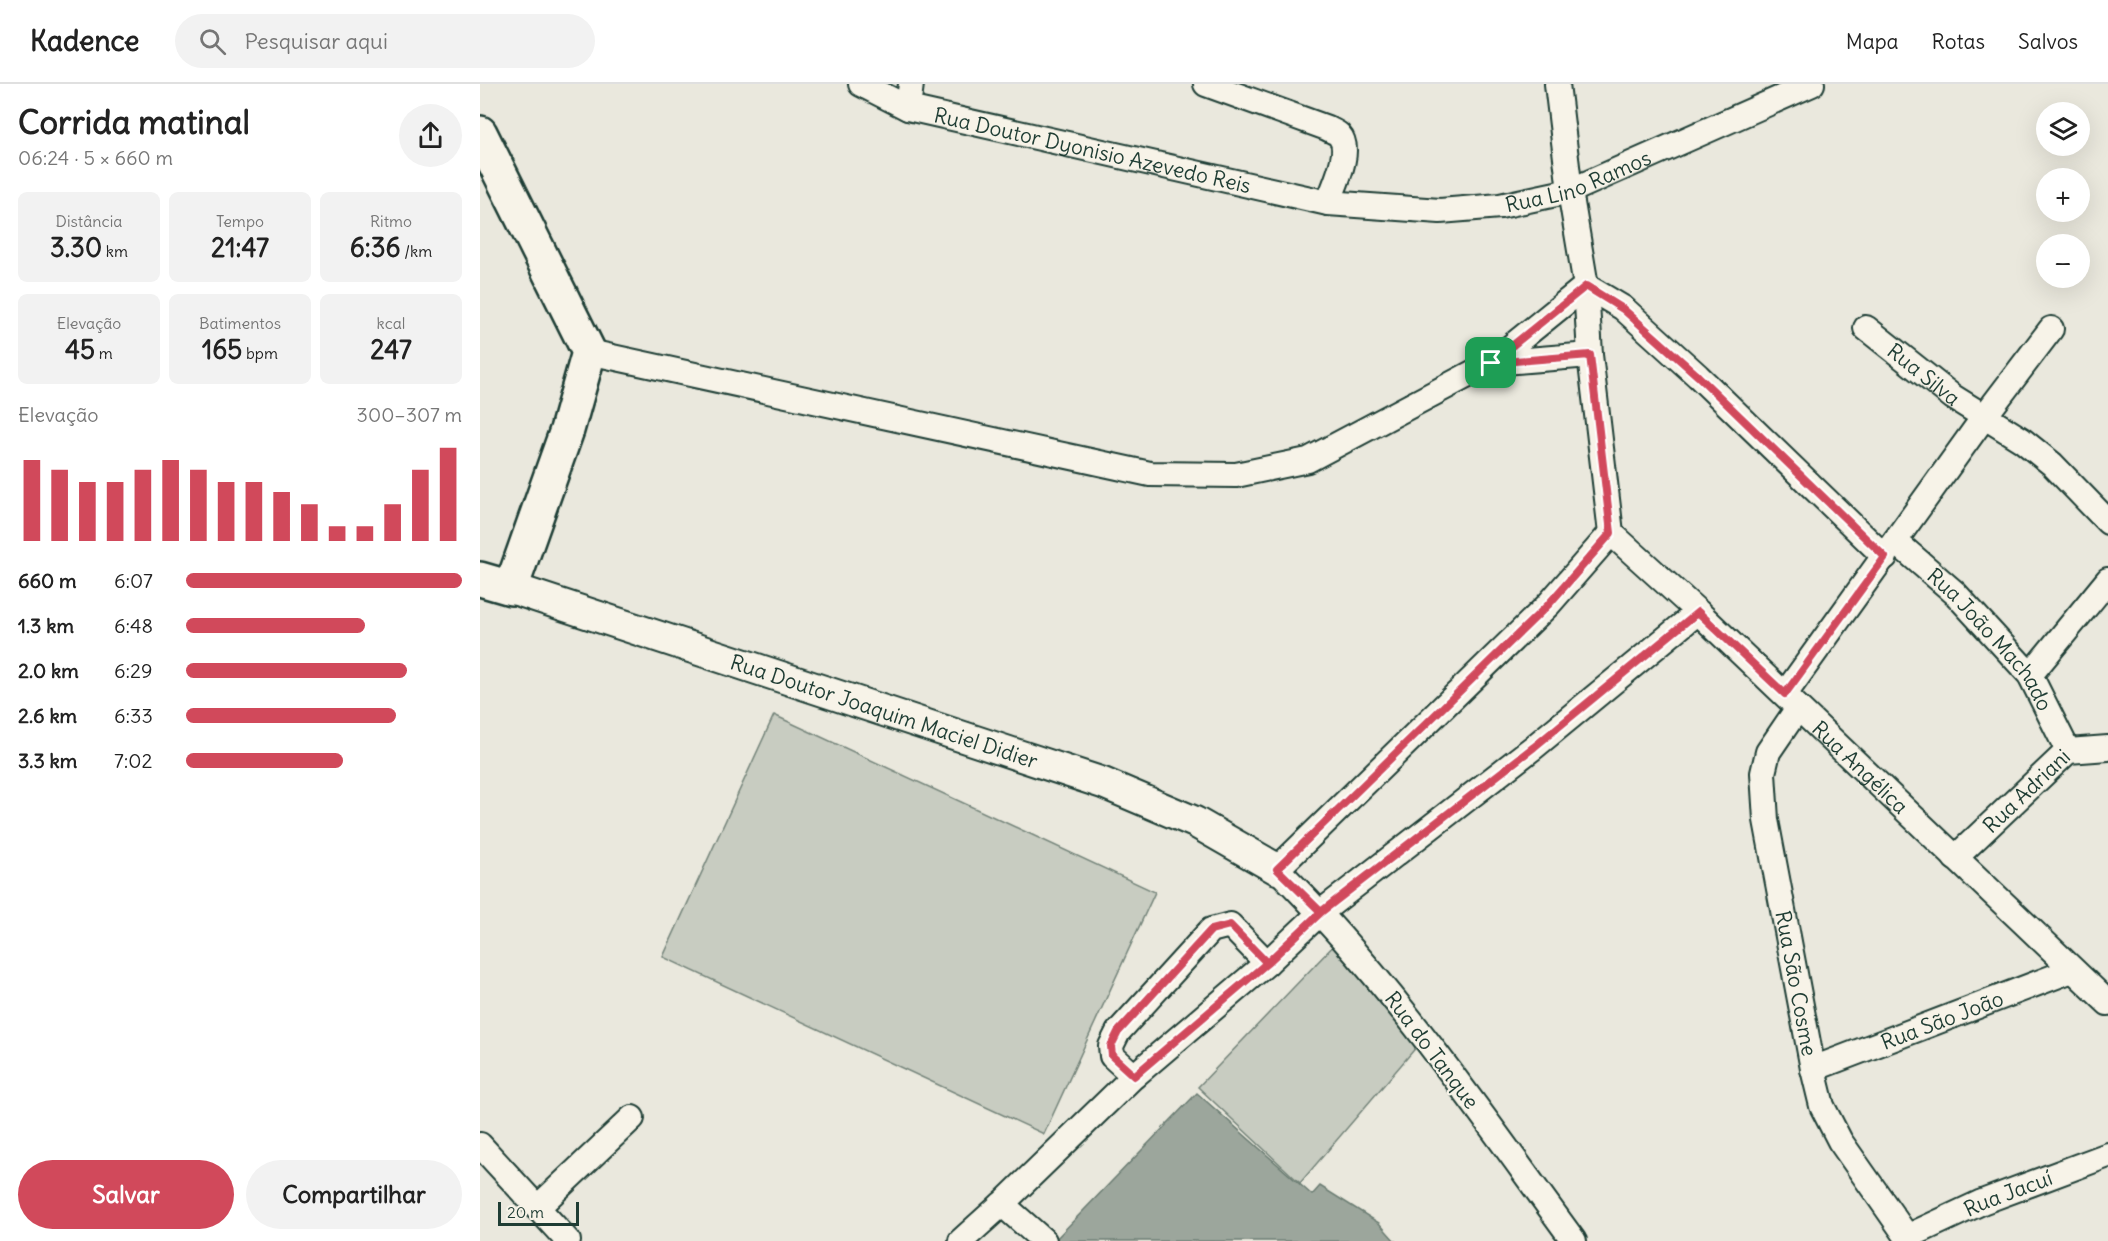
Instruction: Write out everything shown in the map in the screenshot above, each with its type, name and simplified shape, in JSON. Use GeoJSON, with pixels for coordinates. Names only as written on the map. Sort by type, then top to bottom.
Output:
{"type":"FeatureCollection","features":[{"type":"Feature","properties":{"kind":"main road"},"geometry":{"type":"LineString","coordinates":[[480,134],[589,352],[567,430],[511,588]]}},
{"type":"Feature","properties":{"kind":"main road","name":"Rua Doutor Joaquim Maciel Didier"},"geometry":{"type":"LineString","coordinates":[[480,579],[511,588]]}},
{"type":"Feature","properties":{"kind":"street","name":"Rua Doutor Dyonisio Azevedo Reis"},"geometry":{"type":"LineString","coordinates":[[861,84],[908,108],[1328,203]]}},
{"type":"Feature","properties":{"kind":"street"},"geometry":{"type":"LineString","coordinates":[[908,108],[911,84]]}},
{"type":"Feature","properties":{"kind":"street"},"geometry":{"type":"LineString","coordinates":[[1206,84],[1327,128],[1340,135],[1344,146],[1343,158],[1328,203]]}},
{"type":"Feature","properties":{"kind":"street","name":"Rua Lino Ramos"},"geometry":{"type":"LineString","coordinates":[[1328,203],[1440,212],[1500,206],[1570,191],[1812,84]]}},
{"type":"Feature","properties":{"kind":"street"},"geometry":{"type":"LineString","coordinates":[[1277,869],[1548,605],[1611,533],[1590,355],[1586,286],[1555,86]]}},
{"type":"Feature","properties":{"kind":"street"},"geometry":{"type":"LineString","coordinates":[[589,352],[1150,474],[1236,475],[1308,460],[1491,363],[1586,286]]}},
{"type":"Feature","properties":{"kind":"street","name":"Rua João Machado"},"geometry":{"type":"LineString","coordinates":[[1586,286],[1623,309],[1890,549],[1955,593],[2030,675],[2068,751]]}},
{"type":"Feature","properties":{"kind":"street","name":"Rua Silva"},"geometry":{"type":"LineString","coordinates":[[1866,328],[1953,397],[2022,440],[2052,464],[2108,522]]}},
{"type":"Feature","properties":{"kind":"street","name":"Rua São Cosme"},"geometry":{"type":"LineString","coordinates":[[1910,1239],[1840,1141],[1822,1106],[1766,820],[1763,773],[1768,752],[1792,701],[1890,549],[1984,417],[2051,329]]}},
{"type":"Feature","properties":{"kind":"street"},"geometry":{"type":"LineString","coordinates":[[1491,363],[1590,355]]}},
{"type":"Feature","properties":{"kind":"street","name":"Rua Angélica"},"geometry":{"type":"LineString","coordinates":[[1611,533],[1792,701],[2072,970],[2104,990]]}},
{"type":"Feature","properties":{"kind":"street"},"geometry":{"type":"LineString","coordinates":[[2030,675],[2108,580]]}},
{"type":"Feature","properties":{"kind":"street","name":"Rua Doutor Joaquim Maciel Didier"},"geometry":{"type":"LineString","coordinates":[[511,588],[1103,783],[1194,822],[1277,869]]}},
{"type":"Feature","properties":{"kind":"street"},"geometry":{"type":"LineString","coordinates":[[961,1241],[1134,1076],[1267,963],[1321,912],[1534,747],[1698,612]]}},
{"type":"Feature","properties":{"kind":"street","name":"Rua Adriani"},"geometry":{"type":"LineString","coordinates":[[1955,858],[2068,751],[2108,748]]}},
{"type":"Feature","properties":{"kind":"street","name":"Rua do Tanque"},"geometry":{"type":"LineString","coordinates":[[1277,869],[1321,912],[1400,1006],[1574,1241]]}},
{"type":"Feature","properties":{"kind":"street"},"geometry":{"type":"LineString","coordinates":[[1134,1076],[1112,1056],[1111,1046],[1114,1039],[1211,930],[1230,925],[1267,963]]}},
{"type":"Feature","properties":{"kind":"street","name":"Rua São João"},"geometry":{"type":"LineString","coordinates":[[1813,1069],[2072,970]]}},
{"type":"Feature","properties":{"kind":"street"},"geometry":{"type":"LineString","coordinates":[[537,1208],[632,1118]]}},
{"type":"Feature","properties":{"kind":"street"},"geometry":{"type":"LineString","coordinates":[[480,1145],[568,1241]]}},
{"type":"Feature","properties":{"kind":"street","name":"Rua Jacuí"},"geometry":{"type":"LineString","coordinates":[[1910,1239],[1982,1202],[2108,1155]]}},
{"type":"Feature","properties":{"kind":"street"},"geometry":{"type":"LineString","coordinates":[[1002,1204],[1044,1241]]}},
{"type":"Feature","properties":{"kind":"shaded area"},"geometry":{"type":"Polygon","coordinates":[[[774,715],[1155,892],[1044,1134],[663,957],[774,715]]]}},
{"type":"Feature","properties":{"kind":"shaded area"},"geometry":{"type":"Polygon","coordinates":[[[1340,939],[1419,1044],[1300,1183],[1198,1087],[1340,939]]]}},
{"type":"Feature","properties":{"kind":"shaded area"},"geometry":{"type":"Polygon","coordinates":[[[1197,1093],[1312,1195],[1320,1186],[1379,1223],[1395,1241],[1054,1241],[1197,1093]]]}},
{"type":"Feature","properties":{"kind":"route"},"geometry":{"type":"LineString","coordinates":[[1491,363],[1586,286],[1623,309],[1698,376],[1885,557],[1785,694],[1698,612],[1534,747],[1321,912],[1267,963],[1230,925],[1221,925],[1211,930],[1118,1032],[1111,1046],[1112,1056],[1134,1076],[1267,963],[1321,912],[1277,869],[1548,605],[1611,533],[1590,355],[1491,363]]}}]}
